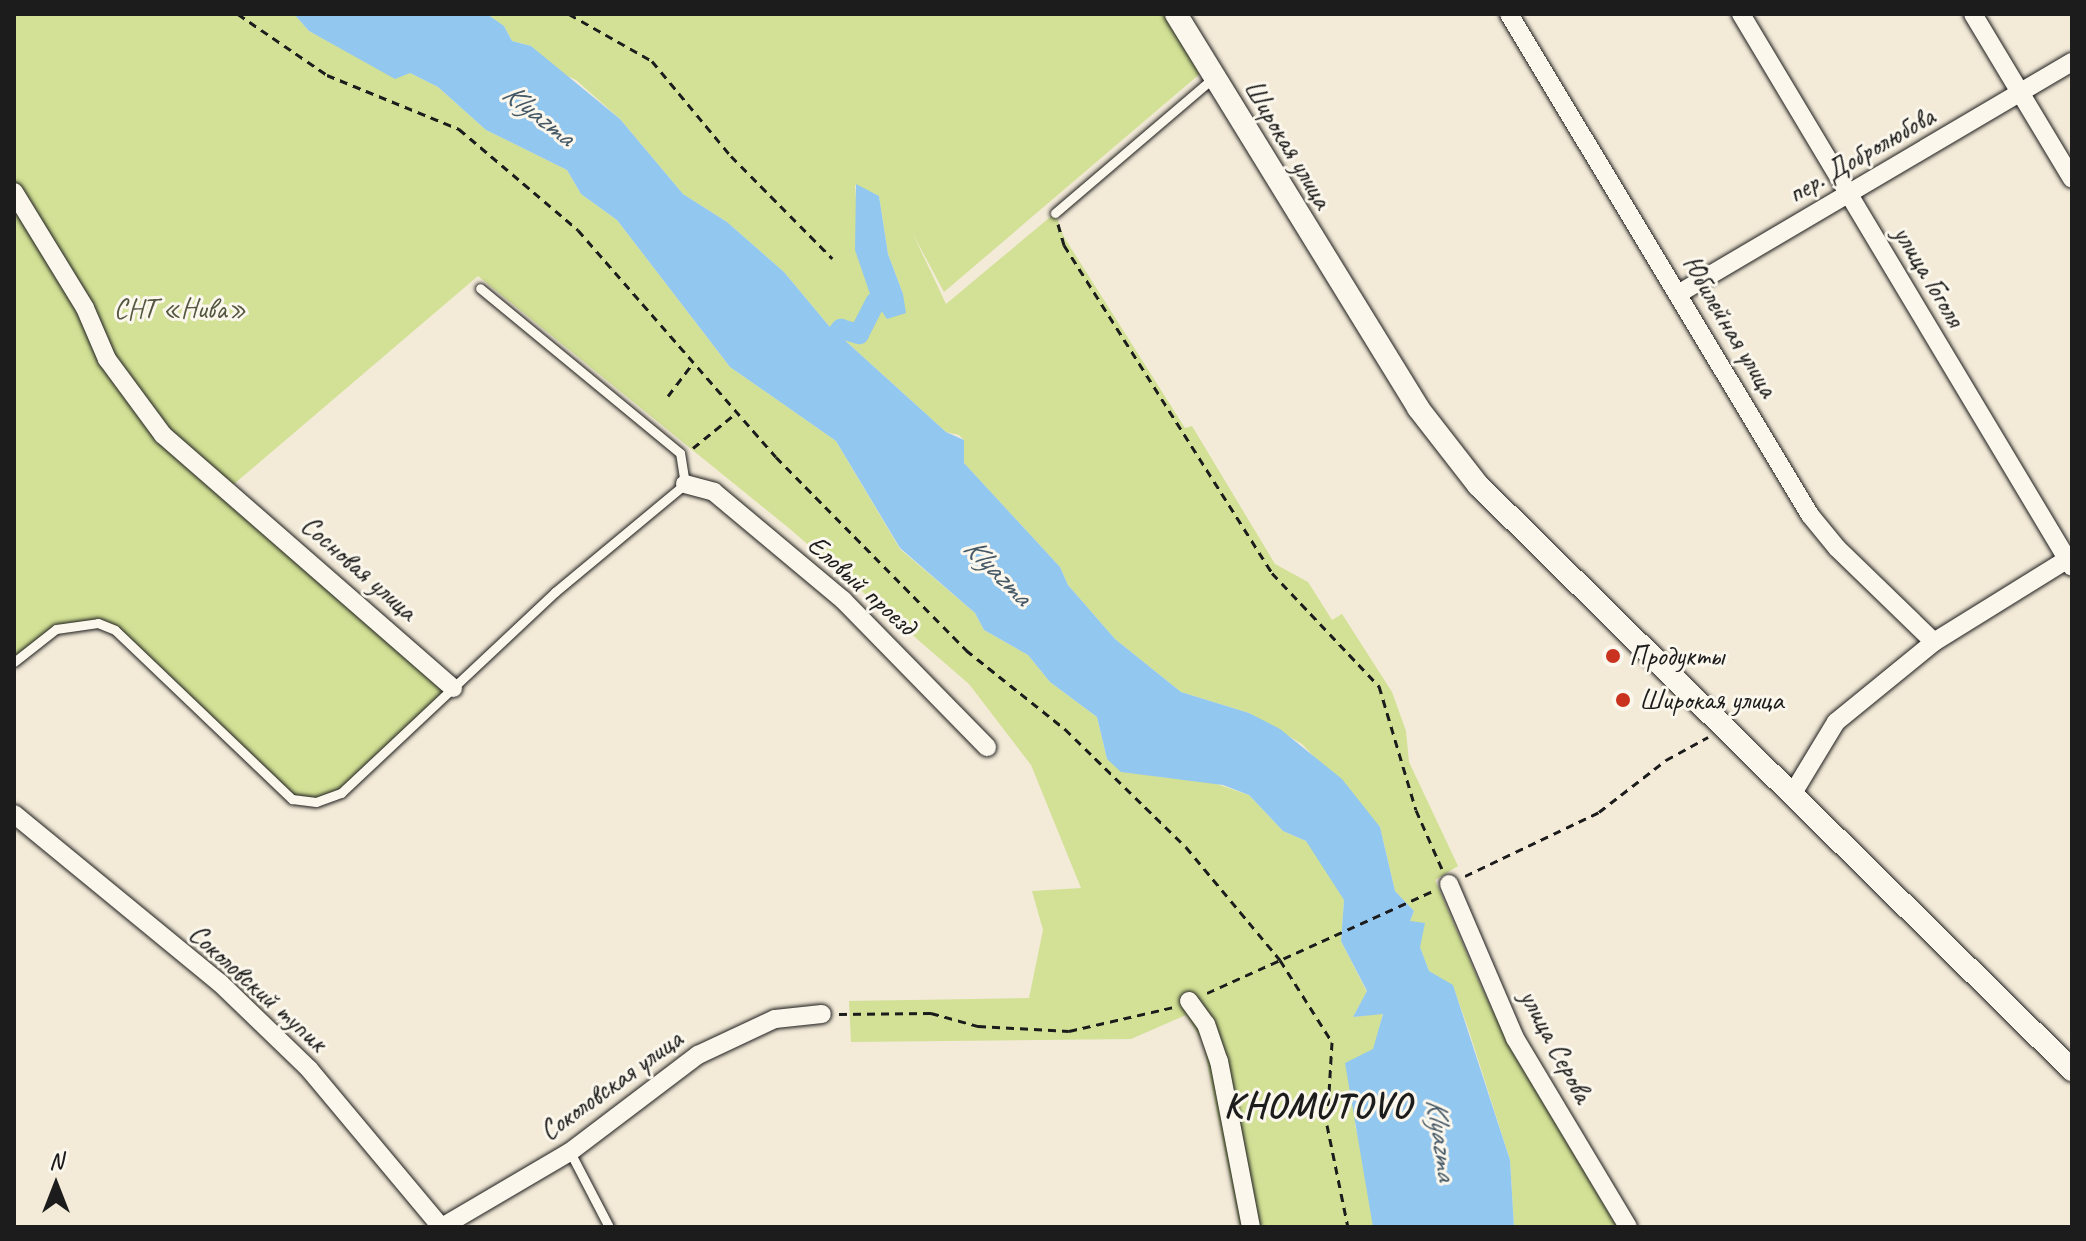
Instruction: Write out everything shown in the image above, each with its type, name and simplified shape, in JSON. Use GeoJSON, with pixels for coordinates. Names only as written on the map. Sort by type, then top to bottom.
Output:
{"type":"FeatureCollection","features":[{"type":"Feature","properties":{"kind":"street","name":"Широкая улица"},"geometry":{"type":"LineString","coordinates":[[1176,14],[1409,395],[1478,485],[2072,1070]]}},
{"type":"Feature","properties":{"kind":"street","name":"Юбилейная улица"},"geometry":{"type":"LineString","coordinates":[[1509,14],[1810,515],[1837,548],[1934,642]]}},
{"type":"Feature","properties":{"kind":"street","name":"улица Гоголя"},"geometry":{"type":"LineString","coordinates":[[1741,14],[2070,563]]}},
{"type":"Feature","properties":{"kind":"street"},"geometry":{"type":"LineString","coordinates":[[1973,14],[2072,179]]}},
{"type":"Feature","properties":{"kind":"street","name":"пер. Добролюбова"},"geometry":{"type":"LineString","coordinates":[[1678,294],[2072,62]]}},
{"type":"Feature","properties":{"kind":"street","name":"Сосновая улица"},"geometry":{"type":"LineString","coordinates":[[14,192],[85,308],[125,385],[163,435],[453,688]]}},
{"type":"Feature","properties":{"kind":"street","name":"Еловый проезд"},"geometry":{"type":"LineString","coordinates":[[685,484],[714,492],[843,600],[987,747]]}},
{"type":"Feature","properties":{"kind":"street"},"geometry":{"type":"LineString","coordinates":[[1793,793],[1836,722],[1934,642],[2070,563]]}},
{"type":"Feature","properties":{"kind":"street","name":"Соколовский тупик"},"geometry":{"type":"LineString","coordinates":[[14,814],[220,983],[309,1069],[442,1227]]}},
{"type":"Feature","properties":{"kind":"street","name":"улица Серова"},"geometry":{"type":"LineString","coordinates":[[1449,884],[1515,1038],[1628,1227]]}},
{"type":"Feature","properties":{"kind":"street"},"geometry":{"type":"LineString","coordinates":[[1189,1001],[1206,1024],[1219,1061],[1251,1227]]}},
{"type":"Feature","properties":{"kind":"street","name":"Соколовская улица"},"geometry":{"type":"LineString","coordinates":[[442,1227],[570,1152],[698,1055],[775,1019],[822,1014]]}},
{"type":"Feature","properties":{"kind":"lane"},"geometry":{"type":"LineString","coordinates":[[1055,213],[1214,77]]}},
{"type":"Feature","properties":{"kind":"lane"},"geometry":{"type":"LineString","coordinates":[[14,662],[56,629],[98,623],[115,630],[292,799],[316,802],[341,793],[555,592],[685,484],[681,458],[480,288]]}},
{"type":"Feature","properties":{"kind":"lane"},"geometry":{"type":"LineString","coordinates":[[570,1152],[609,1227]]}},
{"type":"Feature","properties":{"kind":"path"},"geometry":{"type":"LineString","coordinates":[[238,14],[327,75],[459,129],[578,230],[736,413],[966,650],[1065,729],[1129,788],[1186,847],[1280,960],[1332,1042],[1327,1125],[1348,1227]]}},
{"type":"Feature","properties":{"kind":"path"},"geometry":{"type":"LineString","coordinates":[[569,14],[652,61],[731,156],[832,258]]}},
{"type":"Feature","properties":{"kind":"path"},"geometry":{"type":"LineString","coordinates":[[1055,213],[1064,245],[1272,573],[1379,686],[1416,810],[1449,884],[1599,812],[1666,760],[1725,728]]}},
{"type":"Feature","properties":{"kind":"path"},"geometry":{"type":"LineString","coordinates":[[668,396],[693,363]]}},
{"type":"Feature","properties":{"kind":"path"},"geometry":{"type":"LineString","coordinates":[[681,458],[736,413]]}},
{"type":"Feature","properties":{"kind":"path"},"geometry":{"type":"LineString","coordinates":[[822,1014],[931,1013],[978,1026],[1069,1031],[1189,1001],[1417,899]]}},
{"type":"Feature","properties":{"kind":"green space","name":"СНТ «Нива»"},"geometry":{"type":"Polygon","coordinates":[[[14,14],[294,14],[309,31],[395,78],[410,73],[438,87],[486,130],[567,170],[581,194],[617,220],[730,367],[836,441],[900,549],[975,613],[984,630],[1028,655],[1050,682],[1097,717],[1107,759],[1159,777],[1205,780],[1249,795],[1283,831],[1306,841],[1319,857],[1344,900],[1341,941],[1367,992],[1353,1017],[1383,1013],[1355,1125],[1370,1183],[1373,1227],[1240,1227],[1203,1042],[1186,1015],[1131,1039],[851,1042],[849,1001],[1029,998],[1043,930],[1032,891],[1081,888],[1031,765],[969,684],[790,529],[478,276],[227,490],[453,688],[341,793],[316,802],[292,799],[115,630],[98,623],[56,629],[14,662],[14,14]]]}},
{"type":"Feature","properties":{"kind":"green space"},"geometry":{"type":"Polygon","coordinates":[[[487,14],[1164,14],[1202,72],[944,292],[913,234],[946,304],[1055,213],[1064,237],[1185,428],[1192,426],[1275,564],[1308,582],[1332,620],[1342,614],[1392,692],[1406,731],[1409,762],[1458,866],[1435,880],[1480,984],[1509,1044],[1616,1225],[1514,1227],[1510,1160],[1469,1031],[1453,986],[1429,971],[1410,921],[1414,911],[1395,891],[1380,827],[1302,744],[1249,713],[1181,692],[1115,639],[1068,585],[1060,567],[963,462],[964,440],[959,435],[946,432],[829,326],[784,272],[727,222],[683,194],[620,119],[531,46],[512,41],[504,26],[487,14]],[[855,185],[859,242],[875,302],[888,319],[903,294],[888,254],[879,196],[855,185]]]}},
{"type":"Feature","properties":{"kind":"water","name":"Klyazma"},"geometry":{"type":"Polygon","coordinates":[[[294,14],[487,14],[504,26],[512,41],[531,46],[620,119],[683,194],[727,222],[784,272],[829,326],[946,432],[964,440],[964,463],[1060,567],[1068,585],[1115,639],[1181,692],[1249,713],[1280,729],[1342,779],[1380,827],[1395,891],[1414,911],[1410,921],[1425,923],[1420,947],[1429,971],[1453,985],[1510,1160],[1514,1227],[1373,1227],[1345,1063],[1373,1049],[1383,1014],[1353,1017],[1367,991],[1341,941],[1344,900],[1306,841],[1283,831],[1249,795],[1223,785],[1121,772],[1107,759],[1097,717],[1050,682],[1028,655],[984,630],[975,613],[900,548],[836,441],[730,367],[617,220],[581,194],[567,170],[486,130],[438,87],[410,73],[395,79],[309,31],[294,14]]]}},
{"type":"Feature","properties":{"kind":"water"},"geometry":{"type":"Polygon","coordinates":[[[856,184],[879,196],[888,254],[903,294],[906,313],[887,319],[870,294],[855,250],[856,184]]]}},
{"type":"Feature","properties":{"kind":"waterway"},"geometry":{"type":"LineString","coordinates":[[820,354],[841,329],[859,334],[875,302]]}},
{"type":"Feature","properties":{"kind":"place","name":"Продукты"},"geometry":{"type":"Point","coordinates":[1613,656]}},
{"type":"Feature","properties":{"kind":"place","name":"Широкая улица"},"geometry":{"type":"Point","coordinates":[1623,700]}},
{"type":"Feature","properties":{"kind":"district","name":"KHOMUTOVO"},"geometry":{"type":"Point","coordinates":[1318,1106]}}]}
